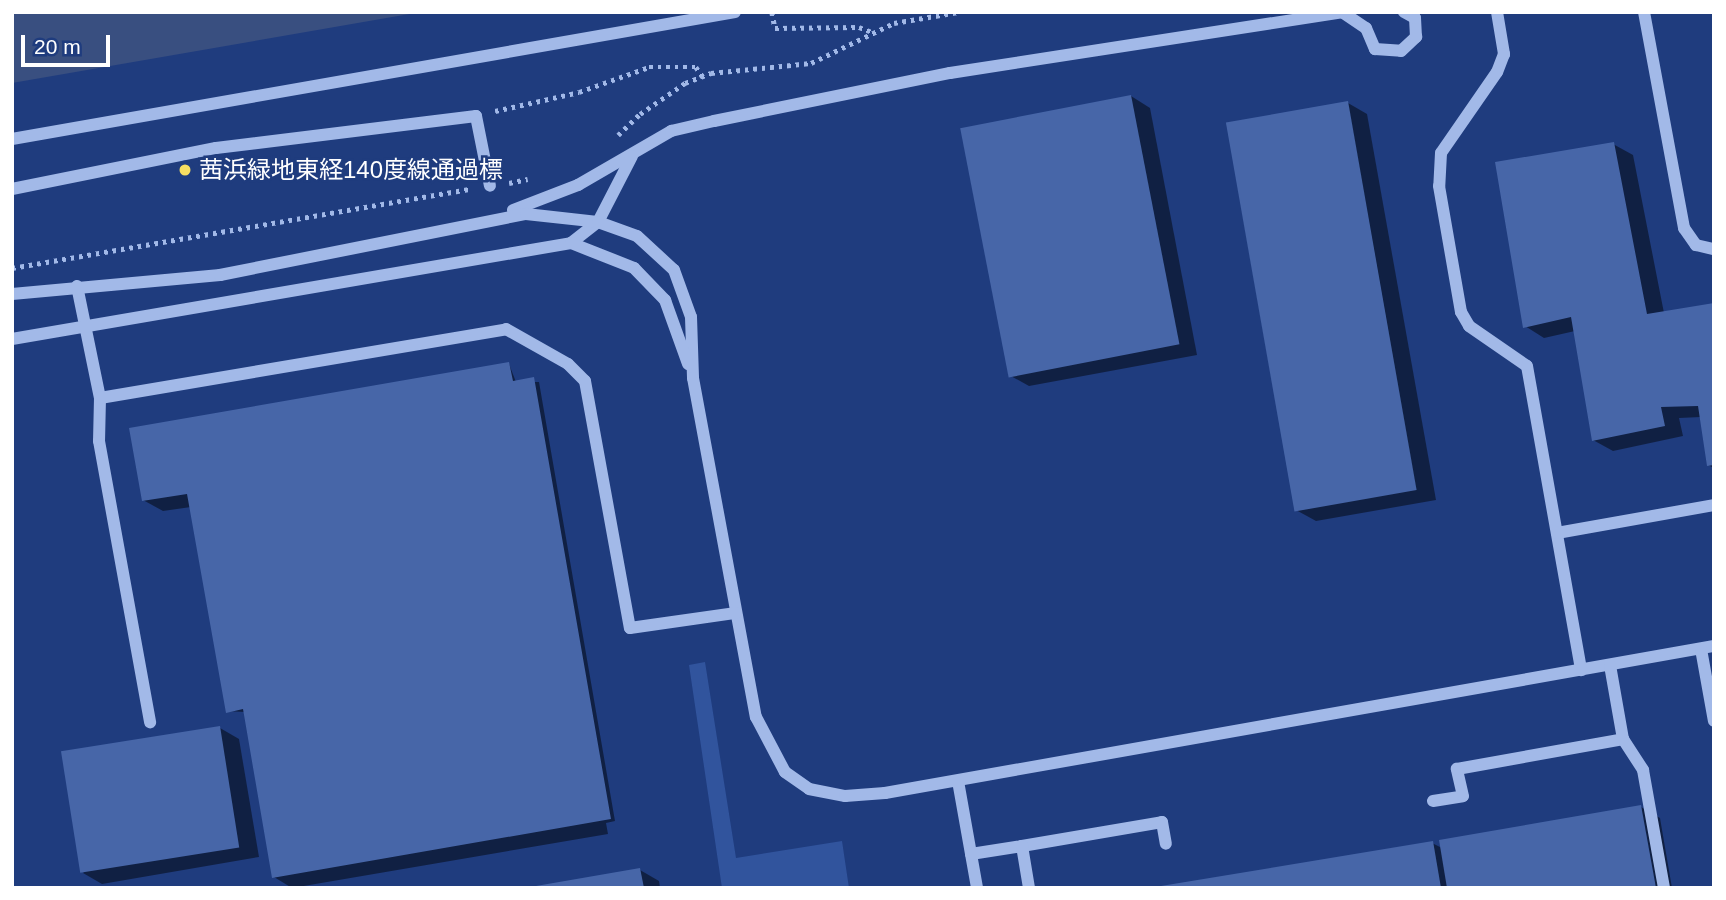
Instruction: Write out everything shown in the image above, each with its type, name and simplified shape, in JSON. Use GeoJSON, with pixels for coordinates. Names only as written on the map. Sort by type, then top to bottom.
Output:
{"type":"FeatureCollection","features":[{"type":"Feature","properties":{"kind":"street"},"geometry":{"type":"LineString","coordinates":[[12,139],[735,12]]}},
{"type":"Feature","properties":{"kind":"street"},"geometry":{"type":"LineString","coordinates":[[489,219],[578,185],[671,131],[714,121],[950,74],[1343,12],[1366,28],[1376,49],[1401,51],[1416,37],[1414,14]]}},
{"type":"Feature","properties":{"kind":"street"},"geometry":{"type":"LineString","coordinates":[[1497,12],[1504,54],[1497,72],[1441,153],[1439,186],[1461,312],[1469,326],[1527,366],[1581,670]]}},
{"type":"Feature","properties":{"kind":"street"},"geometry":{"type":"LineString","coordinates":[[1644,12],[1684,228],[1696,245],[1714,249]]}},
{"type":"Feature","properties":{"kind":"street"},"geometry":{"type":"LineString","coordinates":[[12,189],[216,148],[476,116],[489,186]]}},
{"type":"Feature","properties":{"kind":"street"},"geometry":{"type":"LineString","coordinates":[[12,339],[571,243],[598,222],[632,156]]}},
{"type":"Feature","properties":{"kind":"street"},"geometry":{"type":"LineString","coordinates":[[12,294],[220,275],[489,219],[526,214],[598,222],[637,236],[674,270],[691,317],[693,378],[755,717],[785,772],[809,789],[845,796],[958,781],[1708,648],[1714,721]]}},
{"type":"Feature","properties":{"kind":"street"},"geometry":{"type":"LineString","coordinates":[[571,243],[634,268],[665,300],[693,378]]}},
{"type":"Feature","properties":{"kind":"street"},"geometry":{"type":"LineString","coordinates":[[77,286],[100,398],[99,441],[150,722]]}},
{"type":"Feature","properties":{"kind":"street"},"geometry":{"type":"LineString","coordinates":[[100,398],[506,329],[568,364],[585,381],[630,628],[736,612]]}},
{"type":"Feature","properties":{"kind":"street"},"geometry":{"type":"LineString","coordinates":[[1557,533],[1714,505]]}},
{"type":"Feature","properties":{"kind":"street"},"geometry":{"type":"LineString","coordinates":[[1610,665],[1623,739],[1643,770],[1664,888]]}},
{"type":"Feature","properties":{"kind":"street"},"geometry":{"type":"LineString","coordinates":[[1433,801],[1463,796],[1457,769],[1623,739]]}},
{"type":"Feature","properties":{"kind":"street"},"geometry":{"type":"LineString","coordinates":[[958,781],[977,888]]}},
{"type":"Feature","properties":{"kind":"street"},"geometry":{"type":"LineString","coordinates":[[971,854],[1162,822],[1166,844]]}},
{"type":"Feature","properties":{"kind":"street"},"geometry":{"type":"LineString","coordinates":[[1022,846],[1029,888]]}},
{"type":"Feature","properties":{"kind":"path"},"geometry":{"type":"LineString","coordinates":[[772,12],[775,28],[859,27],[873,32]]}},
{"type":"Feature","properties":{"kind":"path"},"geometry":{"type":"LineString","coordinates":[[537,101],[579,92],[649,67],[696,67],[703,77]]}},
{"type":"Feature","properties":{"kind":"shaded area"},"geometry":{"type":"Polygon","coordinates":[[[12,12],[421,12],[12,83],[12,12]]]}},
{"type":"Feature","properties":{"kind":"shaded area"},"geometry":{"type":"Polygon","coordinates":[[[705,662],[736,858],[842,841],[849,888],[722,888],[689,665],[705,662]]]}},
{"type":"Feature","properties":{"kind":"building"},"geometry":{"type":"Polygon","coordinates":[[[1131,95],[1179,344],[1009,378],[960,128],[1131,95]]]}},
{"type":"Feature","properties":{"kind":"building"},"geometry":{"type":"Polygon","coordinates":[[[1348,101],[1417,490],[1294,512],[1226,123],[1348,101]]]}},
{"type":"Feature","properties":{"kind":"building"},"geometry":{"type":"Polygon","coordinates":[[[1614,142],[1647,314],[1714,303],[1714,465],[1707,466],[1698,406],[1661,407],[1665,426],[1592,441],[1571,317],[1523,328],[1495,162],[1614,142]]]}},
{"type":"Feature","properties":{"kind":"building"},"geometry":{"type":"Polygon","coordinates":[[[509,362],[513,381],[534,377],[611,819],[272,878],[243,709],[226,713],[187,494],[142,501],[129,428],[509,362]]]}},
{"type":"Feature","properties":{"kind":"building"},"geometry":{"type":"Polygon","coordinates":[[[220,726],[239,847],[80,873],[61,751],[220,726]]]}},
{"type":"Feature","properties":{"kind":"building"},"geometry":{"type":"Polygon","coordinates":[[[1641,805],[1656,888],[1447,888],[1439,840],[1641,805]]]}},
{"type":"Feature","properties":{"kind":"building"},"geometry":{"type":"Polygon","coordinates":[[[1433,841],[1441,888],[1161,888],[1161,886],[1433,841]]]}},
{"type":"Feature","properties":{"kind":"building"},"geometry":{"type":"Polygon","coordinates":[[[640,868],[644,888],[536,888],[536,886],[640,868]]]}},
{"type":"Feature","properties":{"kind":"place","name":"茜浜緑地東経140度線通過標"},"geometry":{"type":"Point","coordinates":[185,170]}}]}
